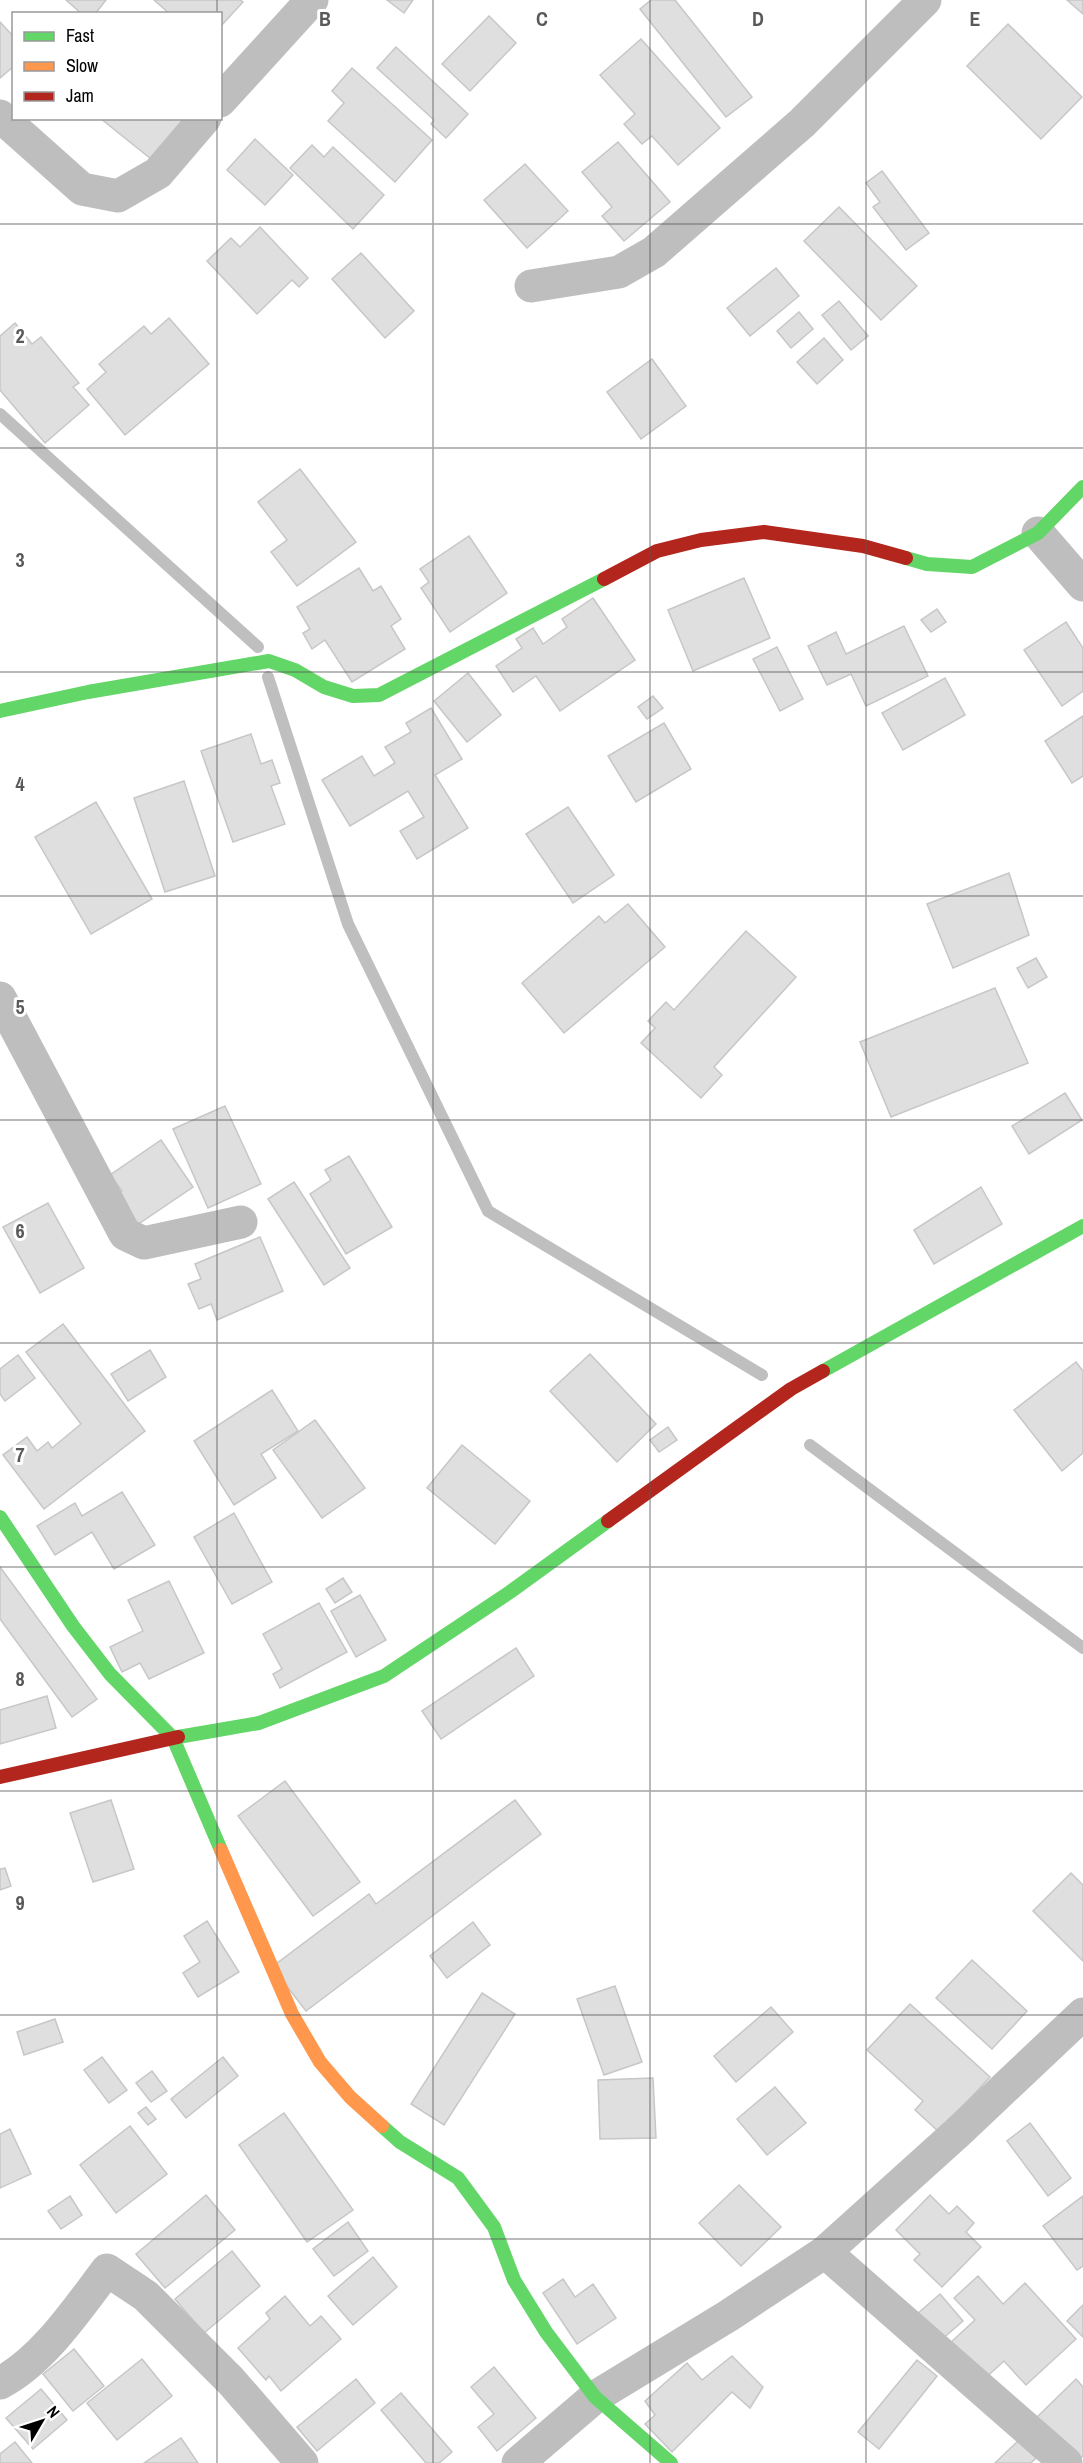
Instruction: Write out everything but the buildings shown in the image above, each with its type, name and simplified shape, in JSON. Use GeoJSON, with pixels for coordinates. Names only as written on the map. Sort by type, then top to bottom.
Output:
{"type":"FeatureCollection","features":[{"type":"Feature","properties":{"kind":"street"},"geometry":{"type":"LineString","coordinates":[[531,286],[619,272],[654,252],[802,123],[925,0]]}},
{"type":"Feature","properties":{"kind":"street"},"geometry":{"type":"LineString","coordinates":[[222,99],[298,5]]}},
{"type":"Feature","properties":{"kind":"street"},"geometry":{"type":"LineString","coordinates":[[0,116],[82,189],[118,196],[158,173],[204,120]]}},
{"type":"Feature","properties":{"kind":"street"},"geometry":{"type":"LineString","coordinates":[[0,711],[88,692],[269,661],[294,670],[334,690],[354,696],[379,695],[657,551],[701,540],[764,532],[863,546],[927,564],[972,567],[1038,532],[1083,487]]}},
{"type":"Feature","properties":{"kind":"street"},"geometry":{"type":"LineString","coordinates":[[1038,532],[1083,585]]}},
{"type":"Feature","properties":{"kind":"street"},"geometry":{"type":"LineString","coordinates":[[0,998],[125,1233],[144,1243],[241,1222]]}},
{"type":"Feature","properties":{"kind":"street"},"geometry":{"type":"LineString","coordinates":[[0,1777],[173,1738],[259,1723],[384,1676],[510,1592],[791,1389],[1083,1226]]}},
{"type":"Feature","properties":{"kind":"street"},"geometry":{"type":"LineString","coordinates":[[0,1517],[73,1626],[110,1674],[173,1738],[292,2014],[320,2062],[350,2097],[400,2142],[458,2178],[494,2227],[514,2280],[546,2332],[595,2397],[671,2463]]}},
{"type":"Feature","properties":{"kind":"street"},"geometry":{"type":"LineString","coordinates":[[518,2463],[595,2397],[728,2316],[825,2252],[957,2133],[1083,2014]]}},
{"type":"Feature","properties":{"kind":"street"},"geometry":{"type":"LineString","coordinates":[[825,2252],[1066,2463]]}},
{"type":"Feature","properties":{"kind":"street"},"geometry":{"type":"LineString","coordinates":[[0,2384],[27,2363],[64,2328],[107,2270],[147,2296],[231,2381],[302,2463]]}},
{"type":"Feature","properties":{"kind":"waterway"},"geometry":{"type":"LineString","coordinates":[[0,414],[258,647]]}},
{"type":"Feature","properties":{"kind":"waterway"},"geometry":{"type":"LineString","coordinates":[[268,677],[348,924],[488,1211],[762,1375]]}},
{"type":"Feature","properties":{"kind":"waterway"},"geometry":{"type":"LineString","coordinates":[[810,1445],[1083,1648]]}},
{"type":"Feature","properties":{"kind":"traffic: fast"},"geometry":{"type":"LineString","coordinates":[[906,558],[927,564],[972,567],[1038,533],[1083,487]]}},
{"type":"Feature","properties":{"kind":"traffic: fast"},"geometry":{"type":"LineString","coordinates":[[0,711],[88,692],[269,661],[295,670],[324,687],[353,696],[379,695],[604,579]]}},
{"type":"Feature","properties":{"kind":"traffic: fast"},"geometry":{"type":"LineString","coordinates":[[823,1371],[1083,1226]]}},
{"type":"Feature","properties":{"kind":"traffic: fast"},"geometry":{"type":"LineString","coordinates":[[0,1517],[73,1626],[110,1674],[173,1738],[221,1850]]}},
{"type":"Feature","properties":{"kind":"traffic: fast"},"geometry":{"type":"LineString","coordinates":[[178,1737],[259,1723],[384,1676],[510,1592],[608,1521]]}},
{"type":"Feature","properties":{"kind":"traffic: fast"},"geometry":{"type":"LineString","coordinates":[[382,2126],[400,2142],[458,2178],[494,2227],[514,2280],[546,2332],[595,2397],[671,2463]]}},
{"type":"Feature","properties":{"kind":"traffic: slow"},"geometry":{"type":"LineString","coordinates":[[221,1850],[292,2014],[320,2062],[350,2097],[382,2126]]}},
{"type":"Feature","properties":{"kind":"traffic: jam"},"geometry":{"type":"LineString","coordinates":[[604,579],[657,551],[701,540],[764,532],[863,546],[906,558]]}},
{"type":"Feature","properties":{"kind":"traffic: jam"},"geometry":{"type":"LineString","coordinates":[[608,1521],[791,1389],[823,1371]]}},
{"type":"Feature","properties":{"kind":"traffic: jam"},"geometry":{"type":"LineString","coordinates":[[0,1777],[178,1737]]}}]}
